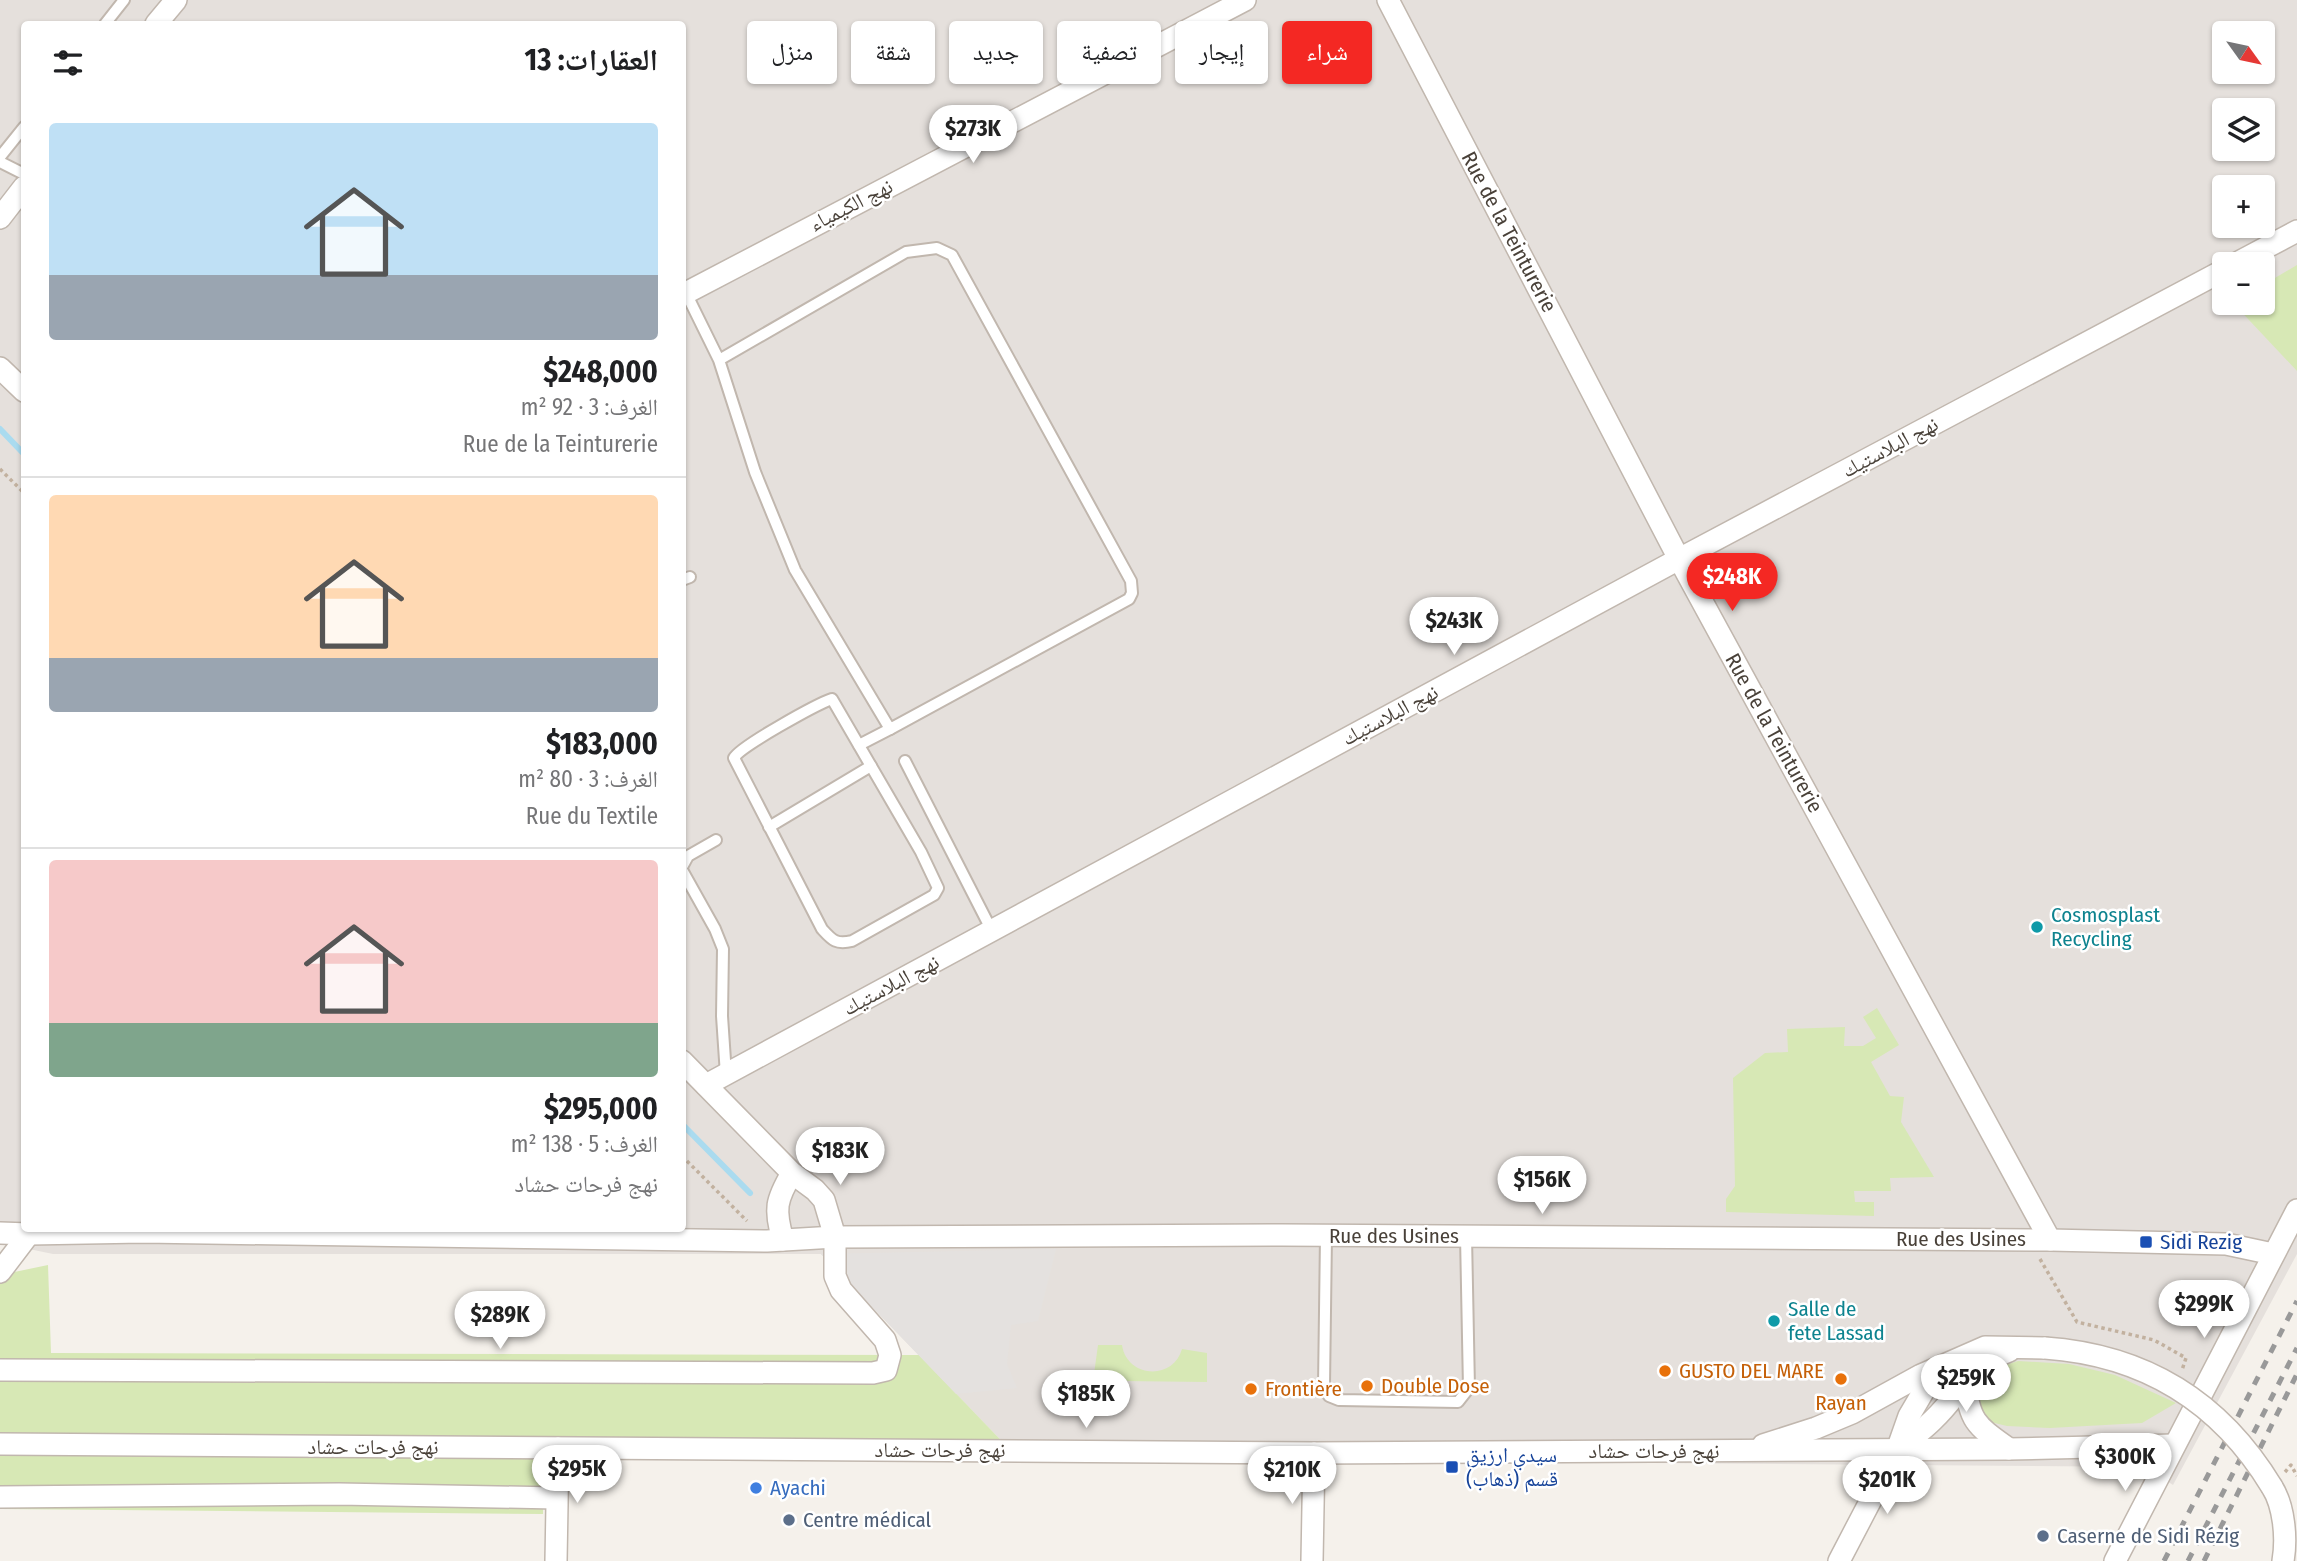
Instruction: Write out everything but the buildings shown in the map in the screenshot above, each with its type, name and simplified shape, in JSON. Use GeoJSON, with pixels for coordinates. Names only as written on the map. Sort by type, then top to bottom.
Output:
{"type":"FeatureCollection","features":[{"type":"Feature","properties":{"kind":"street"},"geometry":{"type":"LineString","coordinates":[[158,21],[176,0]]}},
{"type":"Feature","properties":{"kind":"street","name":"نهج الكيمياء"},"geometry":{"type":"LineString","coordinates":[[686,293],[1245,0]]}},
{"type":"Feature","properties":{"kind":"street","name":"Rue de la Teinturerie"},"geometry":{"type":"LineString","coordinates":[[1388,0],[1679,559],[2042,1240]]}},
{"type":"Feature","properties":{"kind":"street"},"geometry":{"type":"LineString","coordinates":[[0,218],[21,191]]}},
{"type":"Feature","properties":{"kind":"street"},"geometry":{"type":"LineString","coordinates":[[2258,252],[2297,231]]}},
{"type":"Feature","properties":{"kind":"street","name":"نهج البلاستيك"},"geometry":{"type":"LineString","coordinates":[[706,1086],[1679,559],[2212,276]]}},
{"type":"Feature","properties":{"kind":"street"},"geometry":{"type":"LineString","coordinates":[[0,368],[21,388]]}},
{"type":"Feature","properties":{"kind":"street"},"geometry":{"type":"LineString","coordinates":[[0,1370],[873,1373],[886,1370],[890,1355],[885,1340],[841,1290],[835,1276],[835,1237],[824,1200],[792,1173],[686,1065]]}},
{"type":"Feature","properties":{"kind":"street"},"geometry":{"type":"LineString","coordinates":[[775,1241],[776,1206],[792,1173]]}},
{"type":"Feature","properties":{"kind":"street"},"geometry":{"type":"LineString","coordinates":[[2115,1561],[2297,1210]]}},
{"type":"Feature","properties":{"kind":"street","name":"Rue des Usines"},"geometry":{"type":"LineString","coordinates":[[29,1234],[144,1232],[740,1241],[835,1237],[1326,1236],[2042,1240],[2226,1244],[2273,1254]]}},
{"type":"Feature","properties":{"kind":"street"},"geometry":{"type":"LineString","coordinates":[[0,1233],[29,1234]]}},
{"type":"Feature","properties":{"kind":"street"},"geometry":{"type":"LineString","coordinates":[[0,1272],[29,1234]]}},
{"type":"Feature","properties":{"kind":"street"},"geometry":{"type":"LineString","coordinates":[[1745,1451],[1852,1413],[1951,1361],[1985,1347],[2080,1350],[2124,1362],[2177,1386],[2208,1409],[2255,1459],[2278,1498],[2285,1548],[2283,1561]]}},
{"type":"Feature","properties":{"kind":"street"},"geometry":{"type":"LineString","coordinates":[[1897,1450],[1934,1419],[1965,1381],[1990,1358],[2017,1348]]}},
{"type":"Feature","properties":{"kind":"street"},"geometry":{"type":"LineString","coordinates":[[1839,1561],[1897,1450],[1909,1416],[1926,1387],[1951,1361]]}},
{"type":"Feature","properties":{"kind":"street"},"geometry":{"type":"LineString","coordinates":[[1965,1381],[1968,1407],[1976,1423],[2009,1449]]}},
{"type":"Feature","properties":{"kind":"street","name":"نهج فرحات حشاد"},"geometry":{"type":"LineString","coordinates":[[0,1444],[1314,1452],[1897,1450],[2174,1445]]}},
{"type":"Feature","properties":{"kind":"street"},"geometry":{"type":"LineString","coordinates":[[556,1561],[558,1448]]}},
{"type":"Feature","properties":{"kind":"street"},"geometry":{"type":"LineString","coordinates":[[1312,1561],[1314,1452]]}},
{"type":"Feature","properties":{"kind":"street"},"geometry":{"type":"LineString","coordinates":[[0,1497],[339,1494],[556,1498]]}},
{"type":"Feature","properties":{"kind":"lane"},"geometry":{"type":"LineString","coordinates":[[108,21],[124,0]]}},
{"type":"Feature","properties":{"kind":"lane"},"geometry":{"type":"LineString","coordinates":[[21,131],[0,160],[21,172]]}},
{"type":"Feature","properties":{"kind":"lane"},"geometry":{"type":"LineString","coordinates":[[719,360],[906,252],[937,248],[952,255],[1131,581],[1132,593],[1129,599],[859,745]]}},
{"type":"Feature","properties":{"kind":"lane"},"geometry":{"type":"LineString","coordinates":[[686,298],[719,360],[755,472],[795,569],[890,729]]}},
{"type":"Feature","properties":{"kind":"lane"},"geometry":{"type":"LineString","coordinates":[[832,699],[859,745],[938,888],[934,895],[842,943],[834,942],[822,929],[734,758],[737,751],[832,699]]}},
{"type":"Feature","properties":{"kind":"lane"},"geometry":{"type":"LineString","coordinates":[[905,761],[992,931]]}},
{"type":"Feature","properties":{"kind":"lane"},"geometry":{"type":"LineString","coordinates":[[769,827],[871,766]]}},
{"type":"Feature","properties":{"kind":"lane"},"geometry":{"type":"LineString","coordinates":[[686,860],[688,856],[716,840]]}},
{"type":"Feature","properties":{"kind":"lane"},"geometry":{"type":"LineString","coordinates":[[686,875],[723,949],[722,1016],[726,1075]]}},
{"type":"Feature","properties":{"kind":"lane"},"geometry":{"type":"LineString","coordinates":[[1326,1236],[1324,1387],[1329,1396],[1339,1400],[1458,1402],[1469,1388],[1466,1236]]}},
{"type":"Feature","properties":{"kind":"path"},"geometry":{"type":"LineString","coordinates":[[0,469],[21,491]]}},
{"type":"Feature","properties":{"kind":"path"},"geometry":{"type":"LineString","coordinates":[[686,1160],[775,1241]]}},
{"type":"Feature","properties":{"kind":"path"},"geometry":{"type":"LineString","coordinates":[[2042,1240],[2040,1259],[2077,1322],[2154,1340],[2186,1358]]}},
{"type":"Feature","properties":{"kind":"path"},"geometry":{"type":"LineString","coordinates":[[2291,1465],[2297,1476]]}},
{"type":"Feature","properties":{"kind":"shaded area"},"geometry":{"type":"Polygon","coordinates":[[[0,0],[2297,0],[2297,1254],[2173,1485],[2146,1467],[1018,1458],[821,1254],[53,1254],[0,1243],[0,0]]]}},
{"type":"Feature","properties":{"kind":"shaded area"},"geometry":{"type":"Polygon","coordinates":[[[1056,1249],[1038,1321],[1011,1325],[1007,1364],[1017,1388],[956,1394],[821,1254],[1056,1249]]]}},
{"type":"Feature","properties":{"kind":"green space"},"geometry":{"type":"Polygon","coordinates":[[[2297,265],[2297,371],[2244,315],[2275,315],[2275,278],[2297,265]]]}},
{"type":"Feature","properties":{"kind":"green space"},"geometry":{"type":"Polygon","coordinates":[[[1877,1008],[1899,1045],[1871,1062],[1890,1096],[1904,1097],[1901,1122],[1934,1177],[1890,1178],[1891,1191],[1854,1191],[1855,1202],[1874,1202],[1874,1216],[1726,1212],[1726,1199],[1735,1186],[1733,1078],[1765,1053],[1788,1052],[1787,1029],[1845,1027],[1844,1046],[1863,1046],[1876,1038],[1863,1017],[1877,1008]]]}},
{"type":"Feature","properties":{"kind":"green space"},"geometry":{"type":"Polygon","coordinates":[[[48,1265],[51,1353],[919,1355],[1018,1458],[544,1460],[543,1514],[0,1509],[0,1275],[48,1265]]]}},
{"type":"Feature","properties":{"kind":"green space"},"geometry":{"type":"Polygon","coordinates":[[[1098,1345],[1122,1345],[1132,1364],[1150,1371],[1170,1367],[1182,1349],[1207,1353],[1207,1382],[1121,1381],[1094,1374],[1098,1345]]]}},
{"type":"Feature","properties":{"kind":"green space"},"geometry":{"type":"Polygon","coordinates":[[[2018,1361],[2069,1364],[2115,1375],[2176,1403],[2142,1423],[2050,1428],[2007,1426],[1986,1421],[1976,1407],[1982,1379],[1991,1371],[2018,1361]]]}},
{"type":"Feature","properties":{"kind":"waterway"},"geometry":{"type":"LineString","coordinates":[[0,429],[21,451]]}},
{"type":"Feature","properties":{"kind":"waterway"},"geometry":{"type":"LineString","coordinates":[[686,1128],[750,1193]]}},
{"type":"Feature","properties":{"kind":"railway"},"geometry":{"type":"LineString","coordinates":[[2164,1561],[2297,1301]]}},
{"type":"Feature","properties":{"kind":"railway"},"geometry":{"type":"LineString","coordinates":[[2188,1561],[2297,1348]]}},
{"type":"Feature","properties":{"kind":"railway"},"geometry":{"type":"LineString","coordinates":[[2204,1561],[2297,1374]]}},
{"type":"Feature","properties":{"kind":"place","name":"Cosmosplast Recycling"},"geometry":{"type":"Point","coordinates":[2037,927]}},
{"type":"Feature","properties":{"kind":"place","name":"Sidi Rezig"},"geometry":{"type":"Point","coordinates":[2146,1242]}},
{"type":"Feature","properties":{"kind":"place","name":"Salle de fete Lassad"},"geometry":{"type":"Point","coordinates":[1774,1321]}},
{"type":"Feature","properties":{"kind":"place","name":"GUSTO DEL MARE"},"geometry":{"type":"Point","coordinates":[1665,1371]}},
{"type":"Feature","properties":{"kind":"place","name":"Rayan"},"geometry":{"type":"Point","coordinates":[1841,1379]}},
{"type":"Feature","properties":{"kind":"place","name":"Double Dose"},"geometry":{"type":"Point","coordinates":[1367,1386]}},
{"type":"Feature","properties":{"kind":"place","name":"Frontière"},"geometry":{"type":"Point","coordinates":[1251,1389]}},
{"type":"Feature","properties":{"kind":"place","name":"سيدي ارزيق قسم (ذهاب)"},"geometry":{"type":"Point","coordinates":[1452,1467]}},
{"type":"Feature","properties":{"kind":"place","name":"Ayachi"},"geometry":{"type":"Point","coordinates":[756,1488]}},
{"type":"Feature","properties":{"kind":"place","name":"Centre médical"},"geometry":{"type":"Point","coordinates":[789,1520]}},
{"type":"Feature","properties":{"kind":"place","name":"Caserne de Sidi Rézig"},"geometry":{"type":"Point","coordinates":[2043,1536]}}]}
